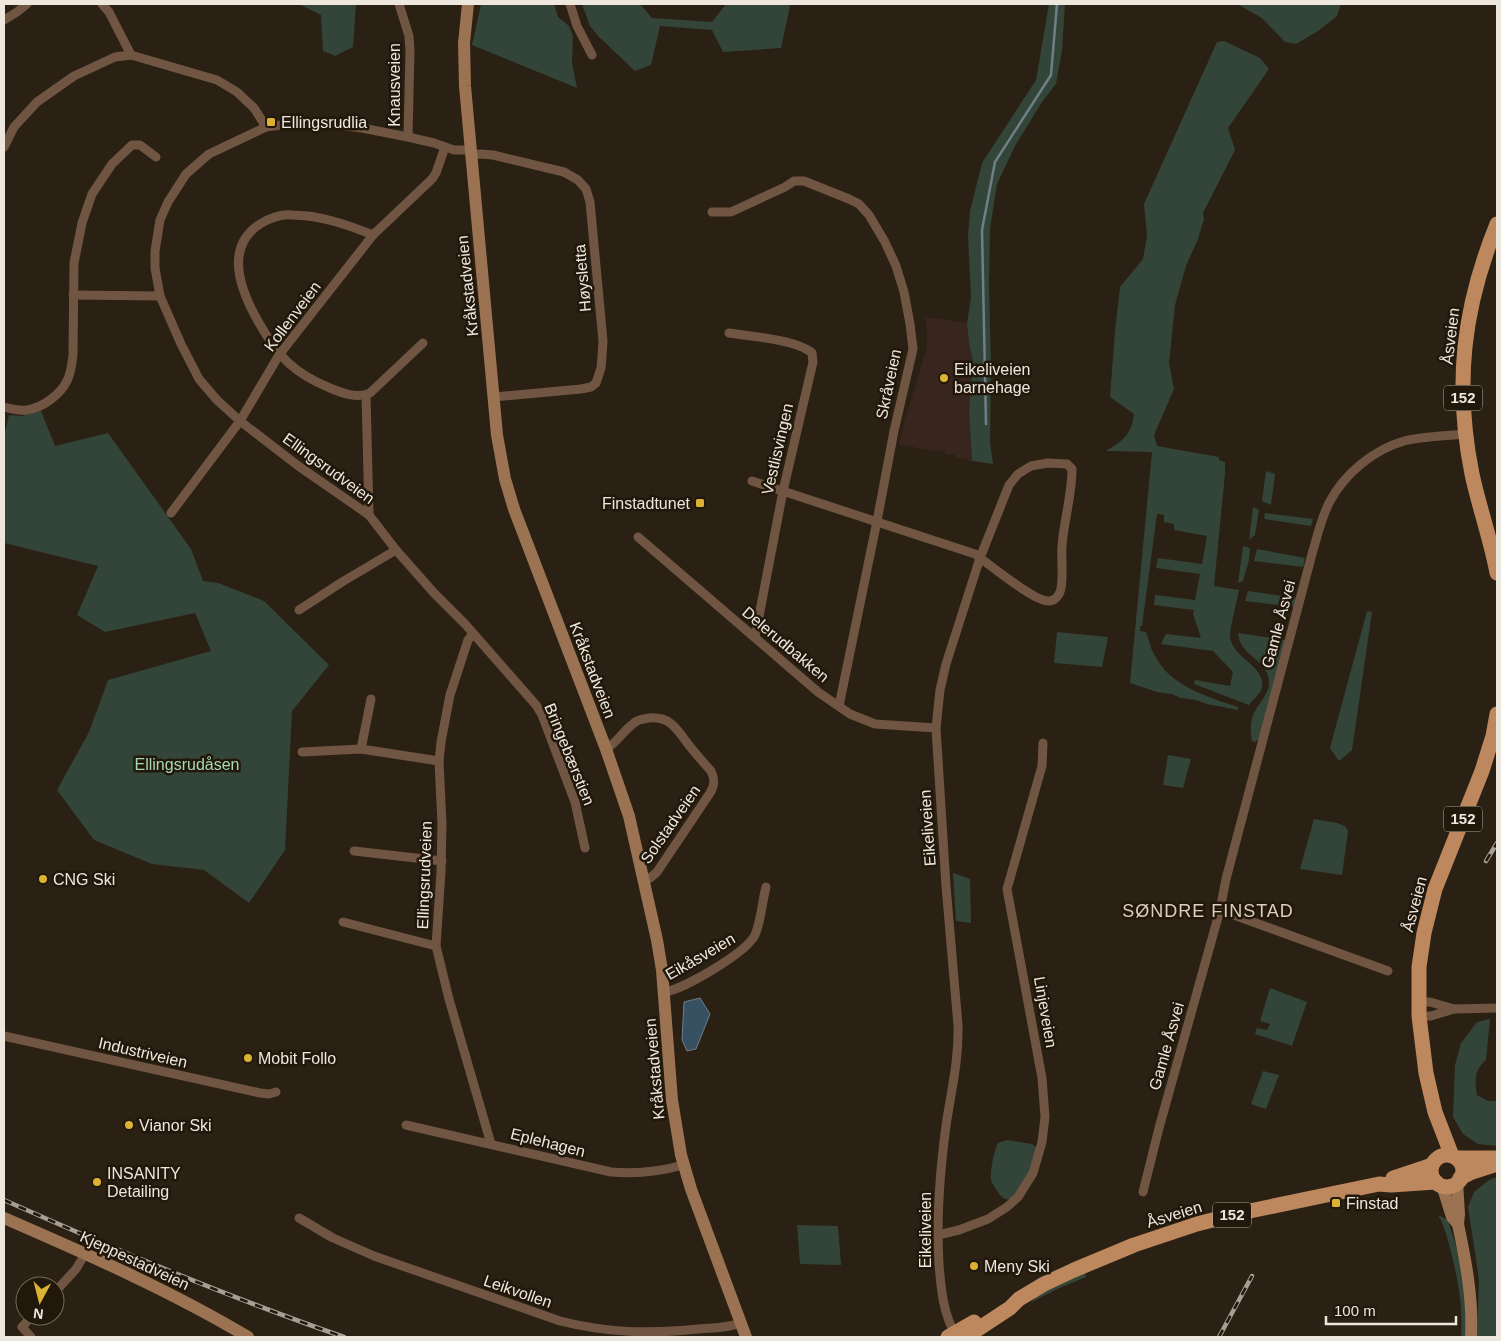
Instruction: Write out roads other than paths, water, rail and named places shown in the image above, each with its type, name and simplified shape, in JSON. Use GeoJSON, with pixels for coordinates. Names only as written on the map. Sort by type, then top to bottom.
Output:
{"type":"FeatureCollection","features":[{"type":"Feature","properties":{"kind":"main road","name":"Kråkstadveien"},"geometry":{"type":"LineString","coordinates":[[466,4],[463,61],[501,457],[511,499],[606,749],[629,816],[657,940],[664,992],[672,1100],[683,1165],[746,1337]]}},
{"type":"Feature","properties":{"kind":"main road","name":"Åsveien"},"geometry":{"type":"LineString","coordinates":[[1497,224],[1478,278],[1468,328],[1463,376],[1465,434],[1473,476],[1497,574]]}},
{"type":"Feature","properties":{"kind":"main road","name":"Åsveien"},"geometry":{"type":"LineString","coordinates":[[956,1336],[1006,1303],[1019,1299],[1044,1284],[1120,1250],[1182,1229],[1263,1208],[1378,1184],[1434,1162],[1434,1112],[1426,1073],[1419,1009],[1419,962],[1427,916],[1441,871],[1480,777],[1493,736],[1497,714]]}},
{"type":"Feature","properties":{"kind":"main road","name":"Åsveien"},"geometry":{"type":"LineString","coordinates":[[1434,1112],[1454,1157]]}},
{"type":"Feature","properties":{"kind":"main road"},"geometry":{"type":"LineString","coordinates":[[1458,1224],[1452,1216],[1439,1184],[1431,1173],[1434,1162],[1446,1155],[1454,1157],[1497,1158]]}},
{"type":"Feature","properties":{"kind":"main road"},"geometry":{"type":"LineString","coordinates":[[1454,1157],[1462,1168],[1459,1180],[1458,1224],[1470,1293],[1471,1337]]}},
{"type":"Feature","properties":{"kind":"main road"},"geometry":{"type":"LineString","coordinates":[[1439,1184],[1450,1186],[1472,1172],[1497,1164]]}},
{"type":"Feature","properties":{"kind":"main road","name":"Åsveien"},"geometry":{"type":"LineString","coordinates":[[1378,1184],[1439,1184]]}},
{"type":"Feature","properties":{"kind":"main road","name":"Kjeppestadveien"},"geometry":{"type":"LineString","coordinates":[[4,1218],[86,1254],[180,1299],[248,1337]]}},
{"type":"Feature","properties":{"kind":"street"},"geometry":{"type":"LineString","coordinates":[[4,20],[27,4]]}},
{"type":"Feature","properties":{"kind":"street"},"geometry":{"type":"LineString","coordinates":[[102,4],[109,12],[131,55]]}},
{"type":"Feature","properties":{"kind":"street","name":"Knausveien"},"geometry":{"type":"LineString","coordinates":[[399,4],[409,36],[408,137]]}},
{"type":"Feature","properties":{"kind":"street"},"geometry":{"type":"LineString","coordinates":[[570,4],[592,55]]}},
{"type":"Feature","properties":{"kind":"street"},"geometry":{"type":"LineString","coordinates":[[4,147],[14,127],[37,102],[74,76],[115,57],[131,55],[218,80],[237,92],[254,108],[266,127]]}},
{"type":"Feature","properties":{"kind":"street","name":"Ellingsrudveien"},"geometry":{"type":"LineString","coordinates":[[471,153],[408,137],[323,123],[296,123],[266,127],[208,154],[186,174],[168,202],[160,220],[155,251],[155,268],[160,296],[181,344],[199,379],[217,400],[240,421],[326,486],[369,515],[396,550],[473,634],[468,640],[450,695],[440,742],[442,861],[436,946],[491,1144]]}},
{"type":"Feature","properties":{"kind":"street"},"geometry":{"type":"LineString","coordinates":[[4,407],[28,410],[44,404],[59,393],[67,381],[73,355],[74,263],[82,224],[92,194],[112,164],[132,145],[140,145],[156,157]]}},
{"type":"Feature","properties":{"kind":"street","name":"Kollenveien"},"geometry":{"type":"LineString","coordinates":[[171,513],[240,421],[280,355],[373,235],[430,182],[436,173],[445,147]]}},
{"type":"Feature","properties":{"kind":"street","name":"Høysletta"},"geometry":{"type":"LineString","coordinates":[[471,153],[493,155],[564,172],[578,180],[586,189],[590,202],[603,341],[599,374],[595,385],[586,388],[494,397]]}},
{"type":"Feature","properties":{"kind":"street","name":"Skråveien"},"geometry":{"type":"LineString","coordinates":[[712,212],[731,212],[785,188],[794,181],[804,182],[835,193],[858,204],[869,215],[885,242],[896,266],[904,292],[913,349],[894,431],[839,706]]}},
{"type":"Feature","properties":{"kind":"street"},"geometry":{"type":"LineString","coordinates":[[373,235],[343,224],[315,217],[291,214],[270,218],[255,228],[245,238],[238,255],[239,275],[244,295],[264,332],[290,366],[311,380],[347,394],[366,395],[379,386],[423,343]]}},
{"type":"Feature","properties":{"kind":"street"},"geometry":{"type":"LineString","coordinates":[[74,296],[160,296]]}},
{"type":"Feature","properties":{"kind":"street","name":"Vestlisvingen"},"geometry":{"type":"LineString","coordinates":[[729,333],[782,341],[807,348],[812,353],[813,362],[783,491],[754,637]]}},
{"type":"Feature","properties":{"kind":"street"},"geometry":{"type":"LineString","coordinates":[[366,395],[369,515]]}},
{"type":"Feature","properties":{"kind":"street","name":"Gamle Åsvei"},"geometry":{"type":"LineString","coordinates":[[1143,1192],[1161,1118],[1220,910],[1226,880],[1318,532],[1329,502],[1355,470],[1374,454],[1406,441],[1465,434]]}},
{"type":"Feature","properties":{"kind":"street","name":"Eikeliveien"},"geometry":{"type":"LineString","coordinates":[[956,1336],[943,1301],[938,1235],[938,1202],[942,1162],[958,1045],[958,1025],[941,829],[936,728],[940,690],[946,664],[980,558],[1009,485],[1018,474],[1031,466],[1048,463],[1067,464],[1072,469],[1072,481],[1062,545],[1060,592],[1057,597],[1050,601],[1038,599],[980,558]]}},
{"type":"Feature","properties":{"kind":"street"},"geometry":{"type":"LineString","coordinates":[[752,481],[975,554],[980,558]]}},
{"type":"Feature","properties":{"kind":"street","name":"Delerudbakken"},"geometry":{"type":"LineString","coordinates":[[638,537],[818,692],[850,714],[875,724],[936,728]]}},
{"type":"Feature","properties":{"kind":"street"},"geometry":{"type":"LineString","coordinates":[[299,610],[396,550]]}},
{"type":"Feature","properties":{"kind":"street","name":"Bringebærstien"},"geometry":{"type":"LineString","coordinates":[[473,634],[536,705],[542,715],[575,802],[585,848]]}},
{"type":"Feature","properties":{"kind":"street"},"geometry":{"type":"LineString","coordinates":[[361,749],[371,699]]}},
{"type":"Feature","properties":{"kind":"street","name":"Solstadveien"},"geometry":{"type":"LineString","coordinates":[[606,749],[612,746],[639,720],[663,718],[677,729],[714,778],[714,785],[710,793],[664,862],[654,875],[644,880]]}},
{"type":"Feature","properties":{"kind":"street","name":"Linjeveien"},"geometry":{"type":"LineString","coordinates":[[938,1235],[988,1220],[1018,1197],[1033,1173],[1042,1142],[1045,1117],[1042,1078],[1008,890],[1042,766],[1043,743]]}},
{"type":"Feature","properties":{"kind":"street"},"geometry":{"type":"LineString","coordinates":[[302,752],[361,749],[439,760]]}},
{"type":"Feature","properties":{"kind":"street"},"geometry":{"type":"LineString","coordinates":[[354,850],[442,861]]}},
{"type":"Feature","properties":{"kind":"street","name":"Eikåsveien"},"geometry":{"type":"LineString","coordinates":[[664,992],[679,988],[696,979],[748,945],[756,931],[766,887]]}},
{"type":"Feature","properties":{"kind":"street"},"geometry":{"type":"LineString","coordinates":[[1220,910],[1388,970]]}},
{"type":"Feature","properties":{"kind":"street"},"geometry":{"type":"LineString","coordinates":[[343,922],[436,946]]}},
{"type":"Feature","properties":{"kind":"street"},"geometry":{"type":"LineString","coordinates":[[1454,1009],[1430,1002],[1419,1009],[1432,1016],[1454,1009],[1497,1008]]}},
{"type":"Feature","properties":{"kind":"street","name":"Industriveien"},"geometry":{"type":"LineString","coordinates":[[4,1036],[260,1093],[269,1094],[276,1092]]}},
{"type":"Feature","properties":{"kind":"street","name":"Eplehagen"},"geometry":{"type":"LineString","coordinates":[[406,1125],[611,1172],[648,1173],[683,1165]]}},
{"type":"Feature","properties":{"kind":"street","name":"Leikvollen"},"geometry":{"type":"LineString","coordinates":[[299,1218],[333,1238],[374,1256],[560,1321],[580,1326],[621,1332],[650,1333],[723,1327],[740,1323]]}},
{"type":"Feature","properties":{"kind":"street"},"geometry":{"type":"LineString","coordinates":[[65,1281],[86,1254]]}},
{"type":"Feature","properties":{"kind":"street"},"geometry":{"type":"LineString","coordinates":[[22,1326],[32,1337]]}},
{"type":"Feature","properties":{"kind":"water"},"geometry":{"type":"Polygon","coordinates":[[[700,998],[710,1014],[696,1049],[687,1051],[682,1040],[684,1002],[700,998]]]}},
{"type":"Feature","properties":{"kind":"waterway"},"geometry":{"type":"LineString","coordinates":[[986,424],[982,230],[995,162],[1051,75],[1057,4]]}},
{"type":"Feature","properties":{"kind":"railway"},"geometry":{"type":"LineString","coordinates":[[1486,861],[1497,843]]}},
{"type":"Feature","properties":{"kind":"railway"},"geometry":{"type":"LineString","coordinates":[[4,1200],[172,1272],[344,1337]]}},
{"type":"Feature","properties":{"kind":"railway"},"geometry":{"type":"LineString","coordinates":[[1219,1337],[1252,1276]]}},
{"type":"Feature","properties":{"kind":"place","name":"Ellingsrudlia"},"geometry":{"type":"Point","coordinates":[271,122]}},
{"type":"Feature","properties":{"kind":"place","name":"Eikeliveien barnehage"},"geometry":{"type":"Point","coordinates":[944,378]}},
{"type":"Feature","properties":{"kind":"place","name":"Finstadtunet"},"geometry":{"type":"Point","coordinates":[700,503]}},
{"type":"Feature","properties":{"kind":"place","name":"CNG Ski"},"geometry":{"type":"Point","coordinates":[43,879]}},
{"type":"Feature","properties":{"kind":"place","name":"Mobit Follo"},"geometry":{"type":"Point","coordinates":[248,1058]}},
{"type":"Feature","properties":{"kind":"place","name":"Vianor Ski"},"geometry":{"type":"Point","coordinates":[129,1125]}},
{"type":"Feature","properties":{"kind":"place","name":"INSANITY Detailing"},"geometry":{"type":"Point","coordinates":[97,1182]}},
{"type":"Feature","properties":{"kind":"place","name":"Finstad"},"geometry":{"type":"Point","coordinates":[1336,1203]}},
{"type":"Feature","properties":{"kind":"place","name":"Meny Ski"},"geometry":{"type":"Point","coordinates":[974,1266]}},
{"type":"Feature","properties":{"kind":"district","name":"SØNDRE FINSTAD"},"geometry":{"type":"Point","coordinates":[1208,911]}},
{"type":"Feature","properties":{"kind":"park label","name":"Ellingsrudåsen"},"geometry":{"type":"Point","coordinates":[187,764]}}]}
